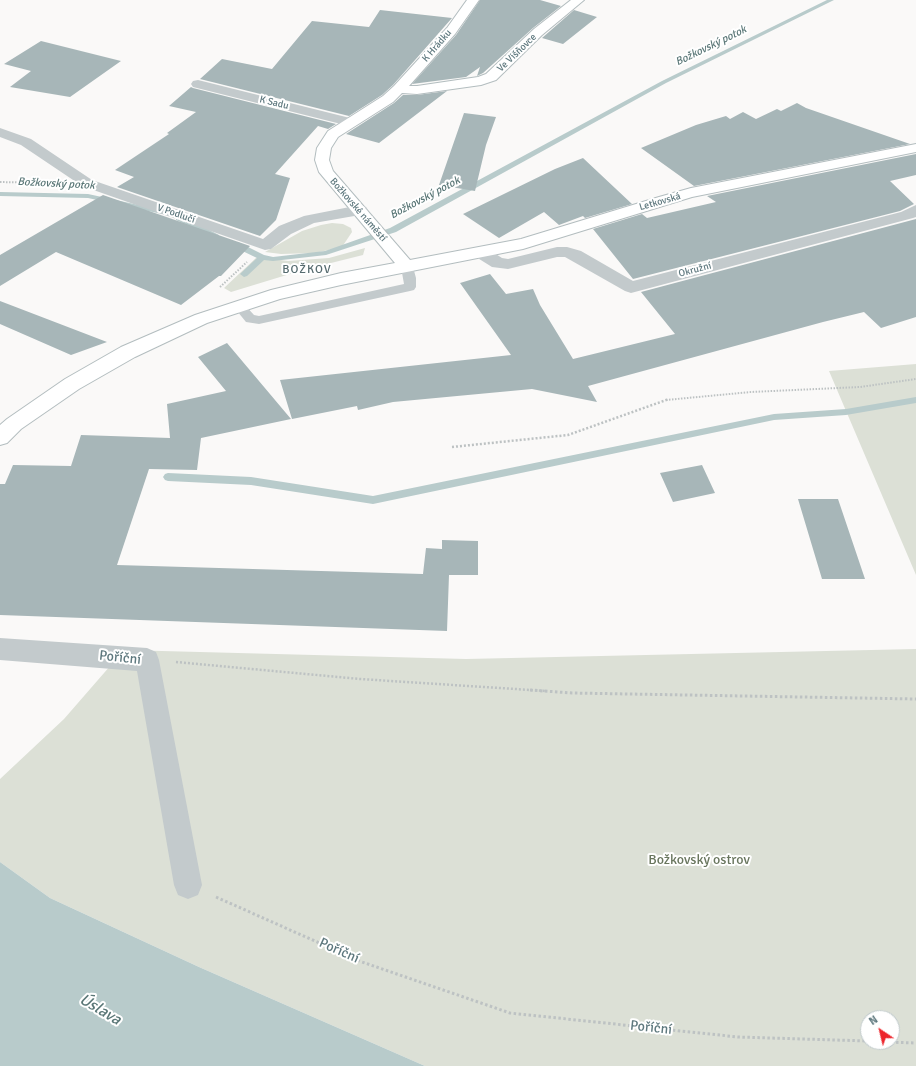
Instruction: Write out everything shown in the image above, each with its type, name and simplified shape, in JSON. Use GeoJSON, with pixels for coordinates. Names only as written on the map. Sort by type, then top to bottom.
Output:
{"type":"FeatureCollection","features":[{"type":"Feature","properties":{"kind":"street","name":"K Hrádku"},"geometry":{"type":"LineString","coordinates":[[399,89],[451,31],[472,0]]}},
{"type":"Feature","properties":{"kind":"street","name":"Ve Višňovce"},"geometry":{"type":"LineString","coordinates":[[399,89],[417,90],[481,81],[491,77],[498,72],[538,32],[578,0]]}},
{"type":"Feature","properties":{"kind":"street","name":"K Sadu"},"geometry":{"type":"LineString","coordinates":[[198,84],[349,122]]}},
{"type":"Feature","properties":{"kind":"street","name":"Božkovské náměstí"},"geometry":{"type":"LineString","coordinates":[[399,89],[388,99],[349,122],[333,134],[324,148],[322,160],[326,172],[360,210],[407,267]]}},
{"type":"Feature","properties":{"kind":"street","name":"V Podlučí"},"geometry":{"type":"LineString","coordinates":[[0,132],[26,142],[88,183],[265,245],[285,230],[310,219],[360,210]]}},
{"type":"Feature","properties":{"kind":"street","name":"Letkovská"},"geometry":{"type":"LineString","coordinates":[[0,437],[14,424],[72,384],[128,352],[201,319],[239,306],[306,287],[482,253],[562,233],[664,200],[691,193],[916,148]]}},
{"type":"Feature","properties":{"kind":"street","name":"Okružní"},"geometry":{"type":"LineString","coordinates":[[482,253],[498,262],[508,264],[556,252],[567,252],[576,255],[631,287],[908,215],[916,210]]}},
{"type":"Feature","properties":{"kind":"street","name":"Poříční"},"geometry":{"type":"LineString","coordinates":[[0,649],[147,660],[188,885]]}},
{"type":"Feature","properties":{"kind":"path"},"geometry":{"type":"LineString","coordinates":[[452,447],[568,435],[670,399],[751,392],[860,386],[916,379]]}},
{"type":"Feature","properties":{"kind":"path"},"geometry":{"type":"LineString","coordinates":[[147,660],[360,679],[572,693],[916,699]]}},
{"type":"Feature","properties":{"kind":"path","name":"Poříční"},"geometry":{"type":"LineString","coordinates":[[188,885],[362,962],[510,1013],[738,1037],[860,1041]]}},
{"type":"Feature","properties":{"kind":"path"},"geometry":{"type":"LineString","coordinates":[[900,1042],[916,1043]]}},
{"type":"Feature","properties":{"kind":"green space"},"geometry":{"type":"Polygon","coordinates":[[[332,223],[343,224],[351,228],[352,232],[342,247],[315,253],[281,254],[265,252],[302,231],[332,223]]]}},
{"type":"Feature","properties":{"kind":"green space"},"geometry":{"type":"Polygon","coordinates":[[[365,248],[363,255],[303,270],[231,292],[224,288],[257,257],[288,261],[329,258],[365,248]]]}},
{"type":"Feature","properties":{"kind":"green space"},"geometry":{"type":"Polygon","coordinates":[[[916,364],[916,575],[829,371],[916,364]]]}},
{"type":"Feature","properties":{"kind":"green space","name":"Božkovský ostrov"},"geometry":{"type":"Polygon","coordinates":[[[916,649],[916,1066],[425,1066],[199,967],[50,898],[0,862],[0,779],[64,719],[124,650],[466,659],[916,649]]]}},
{"type":"Feature","properties":{"kind":"water","name":"Úslava"},"geometry":{"type":"Polygon","coordinates":[[[0,862],[50,898],[199,967],[425,1066],[0,1066],[0,862]]]}},
{"type":"Feature","properties":{"kind":"building"},"geometry":{"type":"Polygon","coordinates":[[[480,0],[540,0],[561,6],[533,28],[483,73],[477,76],[480,67],[466,77],[412,84],[456,35],[480,0]]]}},
{"type":"Feature","properties":{"kind":"building"},"geometry":{"type":"Polygon","coordinates":[[[380,10],[452,18],[393,85],[382,95],[349,116],[200,79],[222,59],[272,69],[312,21],[369,27],[380,10]]]}},
{"type":"Feature","properties":{"kind":"building"},"geometry":{"type":"Polygon","coordinates":[[[574,10],[597,17],[563,44],[542,38],[574,10]]]}},
{"type":"Feature","properties":{"kind":"building"},"geometry":{"type":"Polygon","coordinates":[[[41,41],[121,61],[70,97],[10,87],[31,71],[4,64],[41,41]]]}},
{"type":"Feature","properties":{"kind":"building"},"geometry":{"type":"Polygon","coordinates":[[[191,87],[336,124],[328,129],[318,126],[275,174],[290,178],[276,220],[260,236],[117,187],[134,177],[115,170],[169,134],[167,133],[196,112],[169,106],[191,87]]]}},
{"type":"Feature","properties":{"kind":"building"},"geometry":{"type":"Polygon","coordinates":[[[447,91],[379,143],[346,134],[394,103],[403,95],[417,95],[447,91]]]}},
{"type":"Feature","properties":{"kind":"building"},"geometry":{"type":"Polygon","coordinates":[[[797,103],[806,108],[910,144],[694,186],[641,148],[696,125],[726,116],[730,119],[743,112],[756,119],[777,109],[781,111],[797,103]]]}},
{"type":"Feature","properties":{"kind":"building"},"geometry":{"type":"Polygon","coordinates":[[[464,113],[496,117],[486,145],[475,191],[439,185],[464,113]]]}},
{"type":"Feature","properties":{"kind":"building"},"geometry":{"type":"Polygon","coordinates":[[[916,154],[916,175],[890,181],[914,204],[900,211],[633,279],[593,229],[642,214],[647,218],[716,202],[707,196],[916,154]]]}},
{"type":"Feature","properties":{"kind":"building"},"geometry":{"type":"Polygon","coordinates":[[[583,158],[632,204],[585,218],[583,216],[559,225],[544,212],[499,238],[463,214],[555,169],[583,158]]]}},
{"type":"Feature","properties":{"kind":"building"},"geometry":{"type":"Polygon","coordinates":[[[103,195],[250,246],[221,276],[181,305],[56,252],[0,286],[0,255],[103,195]]]}},
{"type":"Feature","properties":{"kind":"building"},"geometry":{"type":"Polygon","coordinates":[[[916,219],[916,317],[881,328],[864,312],[823,322],[588,386],[597,402],[532,389],[393,402],[358,410],[357,406],[292,419],[280,380],[511,355],[460,283],[490,274],[506,294],[533,289],[540,305],[573,359],[675,334],[641,292],[916,219]]]}},
{"type":"Feature","properties":{"kind":"building"},"geometry":{"type":"Polygon","coordinates":[[[0,301],[107,342],[71,355],[0,324],[0,301]]]}},
{"type":"Feature","properties":{"kind":"building"},"geometry":{"type":"Polygon","coordinates":[[[227,343],[291,419],[201,438],[197,470],[149,469],[117,565],[423,574],[426,548],[442,549],[442,540],[478,541],[478,575],[449,575],[447,631],[0,615],[0,484],[5,484],[13,465],[71,466],[81,435],[170,438],[167,404],[226,391],[198,357],[227,343]]]}},
{"type":"Feature","properties":{"kind":"building"},"geometry":{"type":"Polygon","coordinates":[[[702,465],[715,493],[673,502],[660,473],[702,465]]]}},
{"type":"Feature","properties":{"kind":"building"},"geometry":{"type":"Polygon","coordinates":[[[798,499],[838,499],[865,579],[822,579],[798,499]]]}},
{"type":"Feature","properties":{"kind":"waterway","name":"Božkovský potok"},"geometry":{"type":"LineString","coordinates":[[262,257],[273,259],[326,253],[393,230],[664,82],[831,0]]}},
{"type":"Feature","properties":{"kind":"waterway","name":"Božkovský potok"},"geometry":{"type":"LineString","coordinates":[[0,194],[88,196],[162,212]]}},
{"type":"Feature","properties":{"kind":"waterway","name":"Božkovský potok"},"geometry":{"type":"LineString","coordinates":[[179,218],[215,235]]}},
{"type":"Feature","properties":{"kind":"waterway","name":"Božkovský potok"},"geometry":{"type":"LineString","coordinates":[[235,244],[262,257]]}},
{"type":"Feature","properties":{"kind":"waterway"},"geometry":{"type":"LineString","coordinates":[[244,274],[262,257]]}},
{"type":"Feature","properties":{"kind":"waterway"},"geometry":{"type":"LineString","coordinates":[[168,477],[251,481],[373,500],[774,417],[846,412],[916,400]]}},
{"type":"Feature","properties":{"kind":"district","name":"BOŽKOV"},"geometry":{"type":"Point","coordinates":[307,270]}}]}
